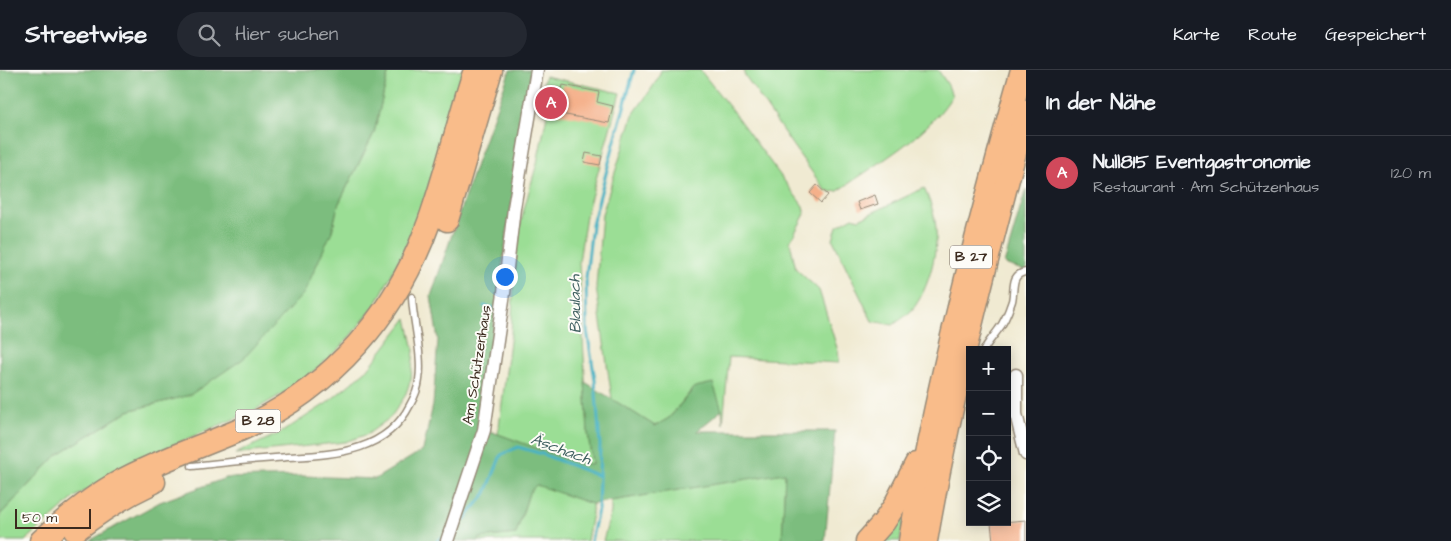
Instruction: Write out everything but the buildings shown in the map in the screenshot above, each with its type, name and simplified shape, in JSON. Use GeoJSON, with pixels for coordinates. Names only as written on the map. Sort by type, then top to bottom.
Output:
{"type":"FeatureCollection","features":[{"type":"Feature","properties":{"kind":"highway","name":"B 28"},"geometry":{"type":"LineString","coordinates":[[41,541],[73,513],[118,482],[150,466],[245,427],[277,411],[314,386],[336,368],[355,348],[389,304],[403,281],[423,240],[475,70]]}},
{"type":"Feature","properties":{"kind":"highway","name":"B 28"},"geometry":{"type":"LineString","coordinates":[[64,541],[111,505],[134,491],[279,428],[323,399],[343,382],[368,356],[395,323],[412,297],[431,260],[444,227],[491,70]]}},
{"type":"Feature","properties":{"kind":"highway","name":"B 27"},"geometry":{"type":"LineString","coordinates":[[910,541],[927,446],[969,263],[1022,70]]}},
{"type":"Feature","properties":{"kind":"highway","name":"B 27"},"geometry":{"type":"LineString","coordinates":[[926,541],[969,332],[1026,110]]}},
{"type":"Feature","properties":{"kind":"highway"},"geometry":{"type":"LineString","coordinates":[[867,541],[884,522],[895,505],[927,446]]}},
{"type":"Feature","properties":{"kind":"street","name":"Am Schützenhaus"},"geometry":{"type":"LineString","coordinates":[[447,541],[484,430],[514,208],[537,70]]}},
{"type":"Feature","properties":{"kind":"street"},"geometry":{"type":"LineString","coordinates":[[1012,374],[1016,414],[1026,454]]}},
{"type":"Feature","properties":{"kind":"lane"},"geometry":{"type":"LineString","coordinates":[[986,346],[1006,317],[1012,298],[1015,278],[1026,272]]}},
{"type":"Feature","properties":{"kind":"lane"},"geometry":{"type":"LineString","coordinates":[[192,466],[239,460],[338,453],[356,449],[386,434],[398,424],[406,412],[419,381],[420,366],[412,297]]}},
{"type":"Feature","properties":{"kind":"green space"},"geometry":{"type":"Polygon","coordinates":[[[0,70],[389,70],[374,133],[338,205],[332,231],[304,293],[243,359],[190,395],[128,411],[57,455],[0,515],[0,70]]]}},
{"type":"Feature","properties":{"kind":"green space"},"geometry":{"type":"Polygon","coordinates":[[[389,70],[464,70],[419,217],[375,306],[342,346],[299,384],[253,411],[130,463],[75,497],[25,541],[0,541],[0,515],[57,455],[128,411],[190,395],[332,231],[338,205],[374,133],[389,70]]]}},
{"type":"Feature","properties":{"kind":"green space"},"geometry":{"type":"Polygon","coordinates":[[[510,70],[531,70],[479,427],[577,463],[592,464],[585,382],[655,426],[669,418],[695,387],[713,383],[722,410],[697,431],[835,431],[825,541],[782,541],[785,473],[592,504],[536,485],[529,493],[516,534],[480,538],[479,541],[89,541],[160,502],[226,478],[304,476],[375,479],[423,450],[433,405],[438,340],[431,296],[510,70]]]}},
{"type":"Feature","properties":{"kind":"green space"},"geometry":{"type":"Polygon","coordinates":[[[661,70],[700,70],[803,206],[805,214],[790,242],[796,269],[819,290],[838,351],[838,363],[729,357],[723,424],[722,410],[694,387],[669,418],[655,426],[612,399],[596,287],[602,214],[633,115],[660,75],[661,70]]]}},
{"type":"Feature","properties":{"kind":"green space"},"geometry":{"type":"Polygon","coordinates":[[[744,70],[938,70],[948,85],[952,96],[942,110],[917,135],[844,187],[832,192],[825,190],[793,146],[744,74],[744,70]]]}},
{"type":"Feature","properties":{"kind":"green space"},"geometry":{"type":"Polygon","coordinates":[[[545,76],[620,93],[586,215],[579,262],[588,433],[592,464],[577,463],[498,434],[511,333],[516,246],[547,115],[538,107],[545,76]]]}},
{"type":"Feature","properties":{"kind":"green space"},"geometry":{"type":"Polygon","coordinates":[[[924,188],[933,212],[936,231],[932,268],[928,280],[918,302],[912,310],[893,325],[872,321],[833,240],[837,226],[853,217],[859,219],[924,188]]]}},
{"type":"Feature","properties":{"kind":"green space"},"geometry":{"type":"Polygon","coordinates":[[[1026,189],[1026,271],[1004,264],[1026,189]]]}},
{"type":"Feature","properties":{"kind":"green space"},"geometry":{"type":"Polygon","coordinates":[[[407,318],[414,350],[411,379],[405,396],[391,417],[368,434],[345,442],[235,454],[282,432],[327,403],[368,369],[407,318]]]}},
{"type":"Feature","properties":{"kind":"green space"},"geometry":{"type":"Polygon","coordinates":[[[785,472],[782,541],[603,541],[611,512],[611,501],[785,472]]]}},
{"type":"Feature","properties":{"kind":"green space"},"geometry":{"type":"Polygon","coordinates":[[[536,484],[592,504],[587,541],[479,541],[480,538],[516,534],[529,493],[536,484]]]}},
{"type":"Feature","properties":{"kind":"green space"},"geometry":{"type":"Polygon","coordinates":[[[906,505],[900,541],[874,541],[906,505]]]}},
{"type":"Feature","properties":{"kind":"waterway","name":"Blaulach"},"geometry":{"type":"LineString","coordinates":[[591,541],[598,510],[600,445],[595,380],[587,330],[586,278],[592,225],[634,70]]}},
{"type":"Feature","properties":{"kind":"waterway"},"geometry":{"type":"LineString","coordinates":[[484,306],[495,308]]}},
{"type":"Feature","properties":{"kind":"waterway","name":"Äschach"},"geometry":{"type":"LineString","coordinates":[[464,520],[486,493],[501,455],[518,447],[599,476]]}},
{"type":"Feature","properties":{"kind":"waterway","name":"Äschach"},"geometry":{"type":"LineString","coordinates":[[437,541],[441,538]]}},
{"type":"Feature","properties":{"kind":"place","name":"Null815 Eventgastronomie"},"geometry":{"type":"Point","coordinates":[551,103]}}]}
